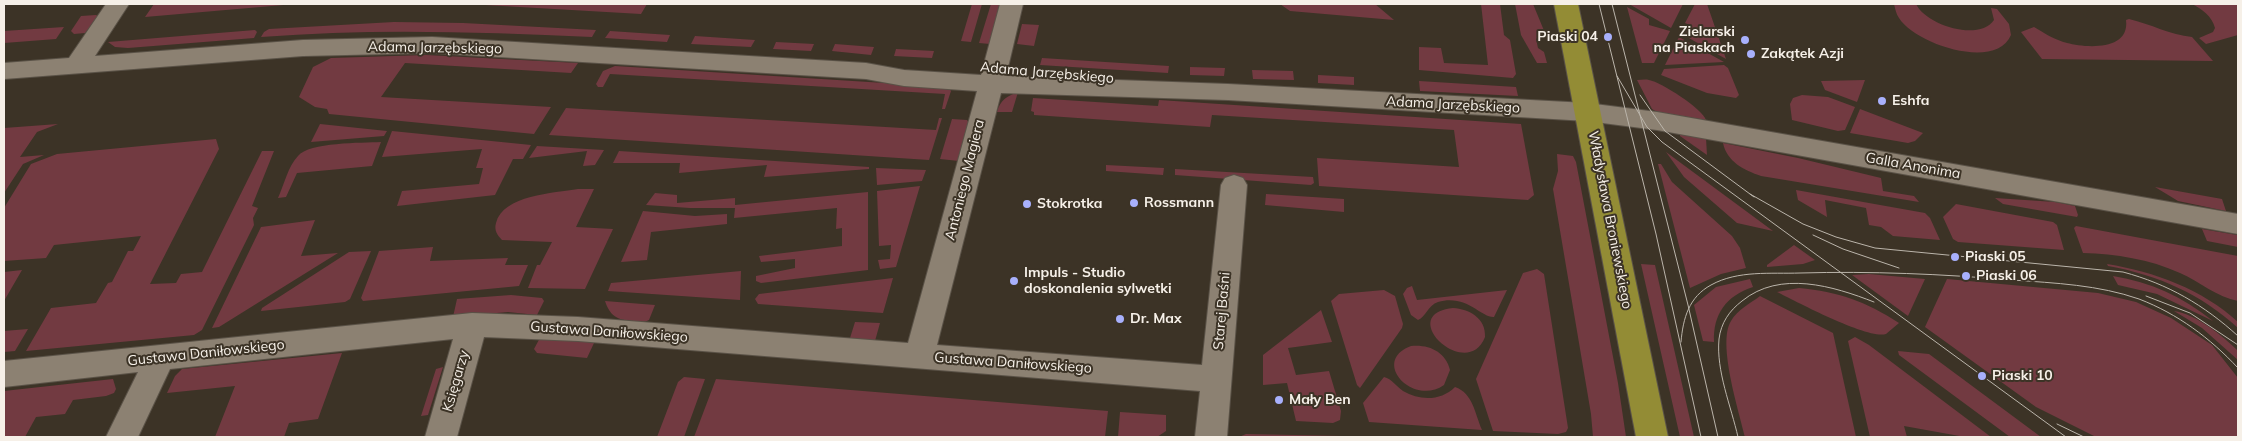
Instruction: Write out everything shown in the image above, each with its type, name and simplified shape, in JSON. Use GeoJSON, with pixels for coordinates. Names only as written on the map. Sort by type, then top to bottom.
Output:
{"type":"FeatureCollection","features":[{"type":"Feature","properties":{"kind":"main road","name":"Władysława Broniewskiego"},"geometry":{"type":"LineString","coordinates":[[1566,4],[1652,437]]}},
{"type":"Feature","properties":{"kind":"street"},"geometry":{"type":"LineString","coordinates":[[77,65],[117,4]]}},
{"type":"Feature","properties":{"kind":"street","name":"Antoniego Magiera"},"geometry":{"type":"LineString","coordinates":[[918,356],[929,323],[1012,4]]}},
{"type":"Feature","properties":{"kind":"street","name":"Adama Jarzębskiego"},"geometry":{"type":"LineString","coordinates":[[4,71],[303,48],[432,46],[866,71],[904,78],[992,76],[1228,92],[1587,112]]}},
{"type":"Feature","properties":{"kind":"street","name":"Galla Anonima"},"geometry":{"type":"LineString","coordinates":[[1587,112],[1676,124],[2238,224]]}},
{"type":"Feature","properties":{"kind":"street","name":"Starej Baśni"},"geometry":{"type":"LineString","coordinates":[[1211,437],[1234,185]]}},
{"type":"Feature","properties":{"kind":"street","name":"Gustawa Daniłowskiego"},"geometry":{"type":"LineString","coordinates":[[4,374],[472,325],[578,329],[1215,379]]}},
{"type":"Feature","properties":{"kind":"street","name":"Księgarzy"},"geometry":{"type":"LineString","coordinates":[[441,437],[472,325]]}},
{"type":"Feature","properties":{"kind":"street"},"geometry":{"type":"LineString","coordinates":[[122,437],[160,358]]}},
{"type":"Feature","properties":{"kind":"shaded area"},"geometry":{"type":"Polygon","coordinates":[[[154,4],[295,4],[145,17],[154,4]]]}},
{"type":"Feature","properties":{"kind":"shaded area"},"geometry":{"type":"Polygon","coordinates":[[[486,4],[647,4],[641,14],[486,4]]]}},
{"type":"Feature","properties":{"kind":"shaded area"},"geometry":{"type":"Polygon","coordinates":[[[972,4],[982,4],[971,42],[961,41],[972,4]]]}},
{"type":"Feature","properties":{"kind":"shaded area"},"geometry":{"type":"Polygon","coordinates":[[[991,4],[1001,4],[990,44],[979,43],[991,4]]]}},
{"type":"Feature","properties":{"kind":"shaded area"},"geometry":{"type":"Polygon","coordinates":[[[1280,4],[1375,4],[1394,20],[1290,11],[1280,4]]]}},
{"type":"Feature","properties":{"kind":"shaded area"},"geometry":{"type":"Polygon","coordinates":[[[1481,4],[1500,4],[1504,35],[1510,40],[1516,74],[1513,78],[1419,70],[1419,47],[1441,48],[1444,63],[1488,65],[1481,4]]]}},
{"type":"Feature","properties":{"kind":"shaded area"},"geometry":{"type":"Polygon","coordinates":[[[1515,4],[1533,4],[1545,33],[1536,39],[1538,48],[1544,52],[1547,63],[1537,63],[1521,35],[1515,4]]]}},
{"type":"Feature","properties":{"kind":"shaded area"},"geometry":{"type":"Polygon","coordinates":[[[1629,4],[1683,4],[1671,28],[1629,4]]]}},
{"type":"Feature","properties":{"kind":"shaded area"},"geometry":{"type":"Polygon","coordinates":[[[1695,4],[1707,4],[1726,59],[1680,33],[1683,29],[1688,30],[1690,25],[1685,23],[1695,4]]]}},
{"type":"Feature","properties":{"kind":"shaded area"},"geometry":{"type":"Polygon","coordinates":[[[1894,4],[1916,4],[1922,12],[1941,24],[1965,30],[1977,30],[1987,26],[1994,20],[1991,8],[1997,9],[2009,24],[2011,35],[2003,46],[1989,51],[1955,50],[1921,37],[1908,28],[1898,16],[1894,4]]]}},
{"type":"Feature","properties":{"kind":"shaded area"},"geometry":{"type":"Polygon","coordinates":[[[2192,4],[2238,4],[2238,35],[2206,44],[2199,38],[2213,32],[2214,24],[2206,13],[2192,4]]]}},
{"type":"Feature","properties":{"kind":"shaded area"},"geometry":{"type":"Polygon","coordinates":[[[1627,7],[1649,19],[1649,25],[1670,31],[1654,63],[1642,63],[1627,7]]]}},
{"type":"Feature","properties":{"kind":"shaded area"},"geometry":{"type":"Polygon","coordinates":[[[81,16],[98,16],[85,33],[74,34],[71,31],[81,16]]]}},
{"type":"Feature","properties":{"kind":"shaded area"},"geometry":{"type":"Polygon","coordinates":[[[2129,19],[2176,34],[2192,37],[2213,61],[2042,59],[2021,32],[2034,27],[2067,43],[2085,46],[2105,45],[2121,37],[2125,30],[2126,20],[2129,19]]]}},
{"type":"Feature","properties":{"kind":"shaded area"},"geometry":{"type":"Polygon","coordinates":[[[394,22],[463,23],[596,30],[592,37],[468,32],[344,32],[261,37],[269,29],[394,22]]]}},
{"type":"Feature","properties":{"kind":"shaded area"},"geometry":{"type":"Polygon","coordinates":[[[1022,24],[1039,25],[1034,46],[1017,44],[1022,24]]]}},
{"type":"Feature","properties":{"kind":"shaded area"},"geometry":{"type":"Polygon","coordinates":[[[64,27],[56,39],[4,43],[4,31],[64,27]]]}},
{"type":"Feature","properties":{"kind":"shaded area"},"geometry":{"type":"Polygon","coordinates":[[[255,30],[257,32],[254,38],[128,48],[115,47],[108,42],[255,30]]]}},
{"type":"Feature","properties":{"kind":"shaded area"},"geometry":{"type":"Polygon","coordinates":[[[610,31],[670,35],[667,42],[605,38],[610,31]]]}},
{"type":"Feature","properties":{"kind":"shaded area"},"geometry":{"type":"Polygon","coordinates":[[[695,36],[755,40],[751,47],[691,44],[695,36]]]}},
{"type":"Feature","properties":{"kind":"shaded area"},"geometry":{"type":"Polygon","coordinates":[[[1679,37],[1724,62],[1665,65],[1679,37]]]}},
{"type":"Feature","properties":{"kind":"shaded area"},"geometry":{"type":"Polygon","coordinates":[[[776,42],[814,44],[811,51],[773,49],[776,42]]]}},
{"type":"Feature","properties":{"kind":"shaded area"},"geometry":{"type":"Polygon","coordinates":[[[835,44],[874,47],[871,55],[832,51],[835,44]]]}},
{"type":"Feature","properties":{"kind":"shaded area"},"geometry":{"type":"Polygon","coordinates":[[[896,49],[934,51],[932,58],[894,56],[896,49]]]}},
{"type":"Feature","properties":{"kind":"shaded area"},"geometry":{"type":"Polygon","coordinates":[[[426,55],[578,63],[571,73],[405,63],[381,97],[551,107],[534,134],[329,114],[327,109],[315,107],[299,97],[313,67],[331,58],[426,55]]]}},
{"type":"Feature","properties":{"kind":"shaded area"},"geometry":{"type":"Polygon","coordinates":[[[1042,58],[1169,66],[1168,73],[1040,65],[1042,58]]]}},
{"type":"Feature","properties":{"kind":"shaded area"},"geometry":{"type":"Polygon","coordinates":[[[1724,65],[1728,68],[1739,95],[1736,98],[1707,93],[1661,75],[1664,69],[1724,65]]]}},
{"type":"Feature","properties":{"kind":"shaded area"},"geometry":{"type":"Polygon","coordinates":[[[615,66],[948,87],[951,91],[945,109],[942,109],[945,94],[610,74],[603,87],[598,87],[596,84],[603,71],[615,66]]]}},
{"type":"Feature","properties":{"kind":"shaded area"},"geometry":{"type":"Polygon","coordinates":[[[1190,67],[1225,68],[1224,76],[1190,75],[1190,67]]]}},
{"type":"Feature","properties":{"kind":"shaded area"},"geometry":{"type":"Polygon","coordinates":[[[1252,70],[1293,71],[1294,80],[1253,79],[1252,70]]]}},
{"type":"Feature","properties":{"kind":"shaded area"},"geometry":{"type":"Polygon","coordinates":[[[1318,75],[1354,77],[1354,85],[1318,83],[1318,75]]]}},
{"type":"Feature","properties":{"kind":"shaded area"},"geometry":{"type":"Polygon","coordinates":[[[1637,80],[1649,80],[1672,91],[1698,109],[1706,120],[1657,112],[1652,109],[1637,80]]]}},
{"type":"Feature","properties":{"kind":"shaded area"},"geometry":{"type":"Polygon","coordinates":[[[1865,80],[1857,102],[1825,90],[1821,81],[1865,80]]]}},
{"type":"Feature","properties":{"kind":"shaded area"},"geometry":{"type":"Polygon","coordinates":[[[1419,81],[1516,87],[1518,96],[1420,91],[1419,81]]]}},
{"type":"Feature","properties":{"kind":"shaded area"},"geometry":{"type":"Polygon","coordinates":[[[1018,92],[1012,112],[997,112],[1004,99],[1018,92]]]}},
{"type":"Feature","properties":{"kind":"shaded area"},"geometry":{"type":"Polygon","coordinates":[[[1802,95],[1828,97],[1855,107],[1845,130],[1838,131],[1792,120],[1790,104],[1793,98],[1802,95]]]}},
{"type":"Feature","properties":{"kind":"shaded area"},"geometry":{"type":"Polygon","coordinates":[[[1033,98],[1158,106],[1159,100],[1521,124],[1534,195],[1528,200],[1319,186],[1317,158],[1459,167],[1454,130],[1212,115],[1210,127],[1034,115],[1034,112],[1031,111],[1033,98]]]}},
{"type":"Feature","properties":{"kind":"shaded area"},"geometry":{"type":"Polygon","coordinates":[[[566,108],[936,130],[939,118],[942,118],[929,160],[549,135],[566,108]]]}},
{"type":"Feature","properties":{"kind":"shaded area"},"geometry":{"type":"Polygon","coordinates":[[[1860,109],[1923,133],[1915,141],[1908,143],[1850,133],[1860,109]]]}},
{"type":"Feature","properties":{"kind":"shaded area"},"geometry":{"type":"Polygon","coordinates":[[[952,119],[967,120],[969,123],[959,161],[940,159],[952,119]]]}},
{"type":"Feature","properties":{"kind":"shaded area"},"geometry":{"type":"Polygon","coordinates":[[[58,124],[37,132],[20,157],[44,155],[23,164],[4,193],[4,128],[58,124]]]}},
{"type":"Feature","properties":{"kind":"shaded area"},"geometry":{"type":"Polygon","coordinates":[[[320,124],[387,131],[384,136],[311,142],[320,124]]]}},
{"type":"Feature","properties":{"kind":"shaded area"},"geometry":{"type":"Polygon","coordinates":[[[392,131],[531,145],[523,159],[513,159],[495,195],[397,206],[402,191],[479,184],[483,168],[476,168],[482,149],[382,157],[392,131]]]}},
{"type":"Feature","properties":{"kind":"shaded area"},"geometry":{"type":"Polygon","coordinates":[[[1680,134],[1706,138],[1707,155],[1680,136],[1680,134]]]}},
{"type":"Feature","properties":{"kind":"shaded area"},"geometry":{"type":"Polygon","coordinates":[[[216,139],[219,149],[150,284],[176,283],[181,274],[202,272],[262,151],[274,151],[252,206],[258,208],[253,218],[254,225],[202,330],[194,335],[26,351],[51,308],[96,303],[108,283],[112,282],[128,251],[133,251],[141,236],[54,245],[46,258],[4,261],[4,208],[31,164],[57,154],[216,139]]]}},
{"type":"Feature","properties":{"kind":"shaded area"},"geometry":{"type":"Polygon","coordinates":[[[381,142],[372,166],[297,173],[286,197],[278,198],[292,165],[304,151],[336,144],[381,142]]]}},
{"type":"Feature","properties":{"kind":"shaded area"},"geometry":{"type":"Polygon","coordinates":[[[1723,143],[1798,158],[1881,178],[1883,191],[1914,196],[1919,202],[1761,176],[1748,171],[1732,160],[1725,150],[1723,143]]]}},
{"type":"Feature","properties":{"kind":"shaded area"},"geometry":{"type":"Polygon","coordinates":[[[537,146],[604,150],[595,165],[583,166],[587,151],[529,158],[537,146]]]}},
{"type":"Feature","properties":{"kind":"shaded area"},"geometry":{"type":"Polygon","coordinates":[[[619,151],[869,167],[869,169],[764,177],[767,165],[679,173],[680,163],[613,163],[619,151]]]}},
{"type":"Feature","properties":{"kind":"shaded area"},"geometry":{"type":"Polygon","coordinates":[[[1666,152],[1773,231],[1737,223],[1684,177],[1666,152]]]}},
{"type":"Feature","properties":{"kind":"shaded area"},"geometry":{"type":"Polygon","coordinates":[[[1557,154],[1573,156],[1576,162],[1618,383],[1626,437],[1593,437],[1591,414],[1553,189],[1558,171],[1557,154]]]}},
{"type":"Feature","properties":{"kind":"shaded area"},"geometry":{"type":"Polygon","coordinates":[[[1658,164],[1661,164],[1672,182],[1732,236],[1740,248],[1746,268],[1721,274],[1690,288],[1658,164]]]}},
{"type":"Feature","properties":{"kind":"shaded area"},"geometry":{"type":"Polygon","coordinates":[[[1106,165],[1164,168],[1163,175],[1106,171],[1106,165]]]}},
{"type":"Feature","properties":{"kind":"shaded area"},"geometry":{"type":"Polygon","coordinates":[[[876,168],[926,170],[922,181],[877,185],[876,168]]]}},
{"type":"Feature","properties":{"kind":"shaded area"},"geometry":{"type":"Polygon","coordinates":[[[1175,169],[1313,177],[1314,183],[1311,185],[1175,175],[1175,169]]]}},
{"type":"Feature","properties":{"kind":"shaded area"},"geometry":{"type":"Polygon","coordinates":[[[920,186],[896,267],[880,269],[878,260],[890,259],[891,245],[879,246],[877,191],[920,186]]]}},
{"type":"Feature","properties":{"kind":"shaded area"},"geometry":{"type":"Polygon","coordinates":[[[2155,187],[2222,199],[2226,211],[2178,201],[2155,187]]]}},
{"type":"Feature","properties":{"kind":"shaded area"},"geometry":{"type":"Polygon","coordinates":[[[578,189],[594,189],[576,227],[613,229],[585,289],[528,288],[537,265],[540,265],[552,242],[502,240],[497,234],[496,223],[508,206],[519,201],[543,194],[578,189]]]}},
{"type":"Feature","properties":{"kind":"shaded area"},"geometry":{"type":"Polygon","coordinates":[[[1796,190],[1925,213],[1930,218],[1940,240],[1893,236],[1881,227],[1869,225],[1866,208],[1825,200],[1827,217],[1798,200],[1796,190]]]}},
{"type":"Feature","properties":{"kind":"shaded area"},"geometry":{"type":"Polygon","coordinates":[[[868,192],[868,270],[761,283],[756,281],[756,276],[795,268],[795,259],[761,262],[759,256],[842,246],[842,228],[836,229],[837,208],[734,218],[735,208],[690,208],[646,205],[655,193],[677,195],[677,203],[735,198],[735,205],[868,192]]]}},
{"type":"Feature","properties":{"kind":"shaded area"},"geometry":{"type":"Polygon","coordinates":[[[1266,194],[1344,199],[1344,212],[1265,205],[1266,194]]]}},
{"type":"Feature","properties":{"kind":"shaded area"},"geometry":{"type":"Polygon","coordinates":[[[1995,198],[2055,202],[2075,206],[2078,215],[2077,217],[2003,204],[1995,198]]]}},
{"type":"Feature","properties":{"kind":"shaded area"},"geometry":{"type":"Polygon","coordinates":[[[1956,204],[2053,222],[2057,225],[2064,250],[1958,242],[1953,239],[1943,217],[1956,204]]]}},
{"type":"Feature","properties":{"kind":"shaded area"},"geometry":{"type":"Polygon","coordinates":[[[643,211],[695,216],[727,214],[727,224],[651,232],[647,260],[621,262],[643,211]]]}},
{"type":"Feature","properties":{"kind":"shaded area"},"geometry":{"type":"Polygon","coordinates":[[[315,220],[301,256],[338,253],[219,327],[212,328],[261,227],[315,220]]]}},
{"type":"Feature","properties":{"kind":"shaded area"},"geometry":{"type":"Polygon","coordinates":[[[2076,226],[2238,256],[2238,301],[2216,293],[2180,273],[2156,264],[2120,256],[2083,253],[2074,228],[2076,226]]]}},
{"type":"Feature","properties":{"kind":"shaded area"},"geometry":{"type":"Polygon","coordinates":[[[2202,229],[2237,235],[2238,247],[2207,241],[2202,229]]]}},
{"type":"Feature","properties":{"kind":"shaded area"},"geometry":{"type":"Polygon","coordinates":[[[1794,245],[1815,260],[1803,264],[1767,267],[1767,265],[1794,245]]]}},
{"type":"Feature","properties":{"kind":"shaded area"},"geometry":{"type":"Polygon","coordinates":[[[433,247],[430,261],[508,258],[505,265],[528,265],[519,286],[363,301],[361,298],[379,251],[433,247]]]}},
{"type":"Feature","properties":{"kind":"shaded area"},"geometry":{"type":"Polygon","coordinates":[[[371,251],[350,299],[345,302],[261,311],[262,308],[349,252],[371,251]]]}},
{"type":"Feature","properties":{"kind":"shaded area"},"geometry":{"type":"Polygon","coordinates":[[[1641,264],[1655,265],[1694,437],[1680,437],[1641,264]]]}},
{"type":"Feature","properties":{"kind":"shaded area"},"geometry":{"type":"Polygon","coordinates":[[[2107,264],[2160,277],[2193,291],[2224,310],[2238,322],[2238,328],[2209,305],[2178,288],[2144,275],[2108,266],[2107,264]]]}},
{"type":"Feature","properties":{"kind":"shaded area"},"geometry":{"type":"Polygon","coordinates":[[[1537,269],[1544,274],[1568,428],[1566,432],[1558,434],[1493,431],[1476,379],[1523,273],[1537,269]]]}},
{"type":"Feature","properties":{"kind":"shaded area"},"geometry":{"type":"Polygon","coordinates":[[[22,270],[4,301],[4,272],[22,270]]]}},
{"type":"Feature","properties":{"kind":"shaded area"},"geometry":{"type":"Polygon","coordinates":[[[741,271],[740,300],[608,291],[611,283],[741,271]]]}},
{"type":"Feature","properties":{"kind":"shaded area"},"geometry":{"type":"Polygon","coordinates":[[[1869,274],[1925,279],[1908,316],[1852,275],[1869,274]]]}},
{"type":"Feature","properties":{"kind":"shaded area"},"geometry":{"type":"Polygon","coordinates":[[[2113,276],[2140,282],[2166,292],[2202,312],[2213,321],[2157,294],[2118,285],[2113,276]]]}},
{"type":"Feature","properties":{"kind":"shaded area"},"geometry":{"type":"Polygon","coordinates":[[[893,278],[883,313],[758,304],[755,299],[759,294],[893,278]]]}},
{"type":"Feature","properties":{"kind":"shaded area"},"geometry":{"type":"Polygon","coordinates":[[[1750,279],[1753,287],[1735,295],[1723,307],[1716,323],[1714,342],[1703,341],[1694,305],[1716,287],[1750,279]]]}},
{"type":"Feature","properties":{"kind":"shaded area"},"geometry":{"type":"Polygon","coordinates":[[[1947,279],[2098,293],[2136,302],[2171,318],[2212,345],[2238,378],[2238,437],[2096,437],[2036,407],[1925,327],[1947,279]]]}},
{"type":"Feature","properties":{"kind":"shaded area"},"geometry":{"type":"Polygon","coordinates":[[[1412,286],[1417,300],[1507,290],[1494,317],[1484,314],[1465,303],[1448,300],[1438,302],[1429,308],[1418,320],[1411,315],[1403,294],[1407,288],[1412,286]]]}},
{"type":"Feature","properties":{"kind":"shaded area"},"geometry":{"type":"Polygon","coordinates":[[[1799,288],[1827,292],[1863,303],[1899,323],[1886,334],[1864,331],[1832,319],[1777,292],[1799,288]]]}},
{"type":"Feature","properties":{"kind":"shaded area"},"geometry":{"type":"Polygon","coordinates":[[[1384,290],[1395,296],[1403,324],[1360,388],[1357,385],[1331,301],[1339,294],[1384,290]]]}},
{"type":"Feature","properties":{"kind":"shaded area"},"geometry":{"type":"Polygon","coordinates":[[[511,295],[542,298],[544,301],[537,315],[508,312],[453,317],[457,299],[511,295]]]}},
{"type":"Feature","properties":{"kind":"shaded area"},"geometry":{"type":"Polygon","coordinates":[[[1760,296],[1833,333],[1856,437],[1745,437],[1730,378],[1726,345],[1727,331],[1737,313],[1760,296]]]}},
{"type":"Feature","properties":{"kind":"shaded area"},"geometry":{"type":"Polygon","coordinates":[[[605,301],[655,305],[649,320],[643,322],[618,318],[612,314],[605,301]]]}},
{"type":"Feature","properties":{"kind":"shaded area"},"geometry":{"type":"Polygon","coordinates":[[[1453,308],[1465,310],[1480,320],[1483,325],[1485,337],[1476,349],[1464,353],[1451,350],[1440,342],[1432,332],[1431,322],[1437,313],[1453,308]]]}},
{"type":"Feature","properties":{"kind":"shaded area"},"geometry":{"type":"Polygon","coordinates":[[[1321,310],[1332,342],[1288,348],[1296,375],[1329,371],[1341,411],[1340,420],[1333,423],[1296,421],[1287,383],[1263,385],[1263,355],[1321,310]]]}},
{"type":"Feature","properties":{"kind":"shaded area"},"geometry":{"type":"Polygon","coordinates":[[[2174,311],[2191,316],[2225,339],[2238,351],[2238,360],[2202,328],[2174,311]]]}},
{"type":"Feature","properties":{"kind":"shaded area"},"geometry":{"type":"Polygon","coordinates":[[[855,322],[880,323],[875,341],[852,340],[850,338],[855,322]]]}},
{"type":"Feature","properties":{"kind":"shaded area"},"geometry":{"type":"Polygon","coordinates":[[[28,329],[15,351],[4,352],[4,331],[28,329]]]}},
{"type":"Feature","properties":{"kind":"shaded area"},"geometry":{"type":"Polygon","coordinates":[[[541,336],[591,339],[594,343],[587,358],[537,353],[534,349],[541,336]]]}},
{"type":"Feature","properties":{"kind":"shaded area"},"geometry":{"type":"Polygon","coordinates":[[[1855,337],[1869,345],[1991,437],[1965,437],[1904,426],[1907,437],[1870,437],[1848,341],[1855,337]]]}},
{"type":"Feature","properties":{"kind":"shaded area"},"geometry":{"type":"Polygon","coordinates":[[[1411,346],[1424,346],[1436,350],[1445,358],[1450,370],[1444,385],[1432,390],[1420,390],[1409,386],[1400,379],[1395,371],[1394,362],[1399,353],[1411,346]]]}},
{"type":"Feature","properties":{"kind":"shaded area"},"geometry":{"type":"Polygon","coordinates":[[[1898,351],[1929,354],[2041,437],[2010,437],[1899,355],[1898,351]]]}},
{"type":"Feature","properties":{"kind":"shaded area"},"geometry":{"type":"Polygon","coordinates":[[[342,353],[318,419],[289,423],[284,437],[215,437],[235,386],[167,393],[175,376],[182,369],[342,353]]]}},
{"type":"Feature","properties":{"kind":"shaded area"},"geometry":{"type":"Polygon","coordinates":[[[443,367],[428,415],[421,416],[436,369],[443,367]]]}},
{"type":"Feature","properties":{"kind":"shaded area"},"geometry":{"type":"Polygon","coordinates":[[[684,377],[705,379],[684,437],[657,437],[678,382],[684,377]]]}},
{"type":"Feature","properties":{"kind":"shaded area"},"geometry":{"type":"Polygon","coordinates":[[[1384,377],[1392,381],[1403,391],[1416,397],[1437,397],[1455,387],[1461,390],[1470,399],[1482,430],[1369,422],[1363,403],[1384,377]]]}},
{"type":"Feature","properties":{"kind":"shaded area"},"geometry":{"type":"Polygon","coordinates":[[[113,379],[116,389],[114,393],[106,396],[73,400],[65,414],[36,417],[25,437],[4,437],[4,391],[113,379]]]}},
{"type":"Feature","properties":{"kind":"shaded area"},"geometry":{"type":"Polygon","coordinates":[[[716,379],[1108,411],[1105,437],[694,437],[716,379]]]}},
{"type":"Feature","properties":{"kind":"shaded area"},"geometry":{"type":"Polygon","coordinates":[[[1120,412],[1166,415],[1166,431],[1157,437],[1118,437],[1120,412]]]}},
{"type":"Feature","properties":{"kind":"shaded area"},"geometry":{"type":"Polygon","coordinates":[[[1246,434],[1342,436],[1343,437],[1239,437],[1246,434]]]}},
{"type":"Feature","properties":{"kind":"tram line"},"geometry":{"type":"LineString","coordinates":[[1599,4],[1656,234],[1701,437]]}},
{"type":"Feature","properties":{"kind":"tram line"},"geometry":{"type":"LineString","coordinates":[[1612,4],[1640,115]]}},
{"type":"Feature","properties":{"kind":"tram line"},"geometry":{"type":"LineString","coordinates":[[1617,76],[1640,115]]}},
{"type":"Feature","properties":{"kind":"tram line"},"geometry":{"type":"LineString","coordinates":[[1640,95],[1665,131],[1754,197]]}},
{"type":"Feature","properties":{"kind":"tram line"},"geometry":{"type":"LineString","coordinates":[[1640,115],[1647,127],[1662,142],[1840,272]]}},
{"type":"Feature","properties":{"kind":"tram line"},"geometry":{"type":"LineString","coordinates":[[1640,115],[1689,308]]}},
{"type":"Feature","properties":{"kind":"tram line"},"geometry":{"type":"LineString","coordinates":[[1750,194],[1803,224],[1836,237],[1875,248],[2123,272],[2170,289],[2185,297],[2199,305],[2238,336]]}},
{"type":"Feature","properties":{"kind":"tram line"},"geometry":{"type":"LineString","coordinates":[[1813,235],[1843,249],[1899,268]]}},
{"type":"Feature","properties":{"kind":"tram line"},"geometry":{"type":"LineString","coordinates":[[1689,308],[1703,290],[1721,280],[1732,277],[1755,274],[1840,272]]}},
{"type":"Feature","properties":{"kind":"tram line"},"geometry":{"type":"LineString","coordinates":[[1840,272],[1986,278],[2061,284],[2124,294],[2153,305],[2193,328],[2238,368]]}},
{"type":"Feature","properties":{"kind":"tram line"},"geometry":{"type":"LineString","coordinates":[[1840,272],[2066,437]]}},
{"type":"Feature","properties":{"kind":"tram line"},"geometry":{"type":"LineString","coordinates":[[1738,437],[1722,376],[1719,351],[1719,339],[1722,328],[1726,318],[1733,309],[1757,291],[1790,283],[1824,286],[1874,302]]}},
{"type":"Feature","properties":{"kind":"tram line"},"geometry":{"type":"LineString","coordinates":[[2146,296],[2190,313],[2238,345]]}},
{"type":"Feature","properties":{"kind":"tram line"},"geometry":{"type":"LineString","coordinates":[[1681,342],[1683,325],[1689,308]]}},
{"type":"Feature","properties":{"kind":"tram line"},"geometry":{"type":"LineString","coordinates":[[1689,308],[1718,437]]}},
{"type":"Feature","properties":{"kind":"tram line"},"geometry":{"type":"LineString","coordinates":[[2057,424],[2084,437]]}},
{"type":"Feature","properties":{"kind":"place","name":"Piaski 04"},"geometry":{"type":"Point","coordinates":[1608,37]}},
{"type":"Feature","properties":{"kind":"place","name":"Zielarski na Piaskach"},"geometry":{"type":"Point","coordinates":[1745,40]}},
{"type":"Feature","properties":{"kind":"place","name":"Zakątek Azji"},"geometry":{"type":"Point","coordinates":[1751,54]}},
{"type":"Feature","properties":{"kind":"place","name":"Eshfa"},"geometry":{"type":"Point","coordinates":[1882,101]}},
{"type":"Feature","properties":{"kind":"place","name":"Rossmann"},"geometry":{"type":"Point","coordinates":[1134,203]}},
{"type":"Feature","properties":{"kind":"place","name":"Stokrotka"},"geometry":{"type":"Point","coordinates":[1027,204]}},
{"type":"Feature","properties":{"kind":"place","name":"Piaski 05"},"geometry":{"type":"Point","coordinates":[1955,257]}},
{"type":"Feature","properties":{"kind":"place","name":"Piaski 06"},"geometry":{"type":"Point","coordinates":[1966,276]}},
{"type":"Feature","properties":{"kind":"place","name":"Impuls - Studio doskonalenia sylwetki"},"geometry":{"type":"Point","coordinates":[1014,281]}},
{"type":"Feature","properties":{"kind":"place","name":"Dr. Max"},"geometry":{"type":"Point","coordinates":[1120,319]}},
{"type":"Feature","properties":{"kind":"place","name":"Piaski 10"},"geometry":{"type":"Point","coordinates":[1982,376]}},
{"type":"Feature","properties":{"kind":"place","name":"Mały Ben"},"geometry":{"type":"Point","coordinates":[1279,400]}}]}
